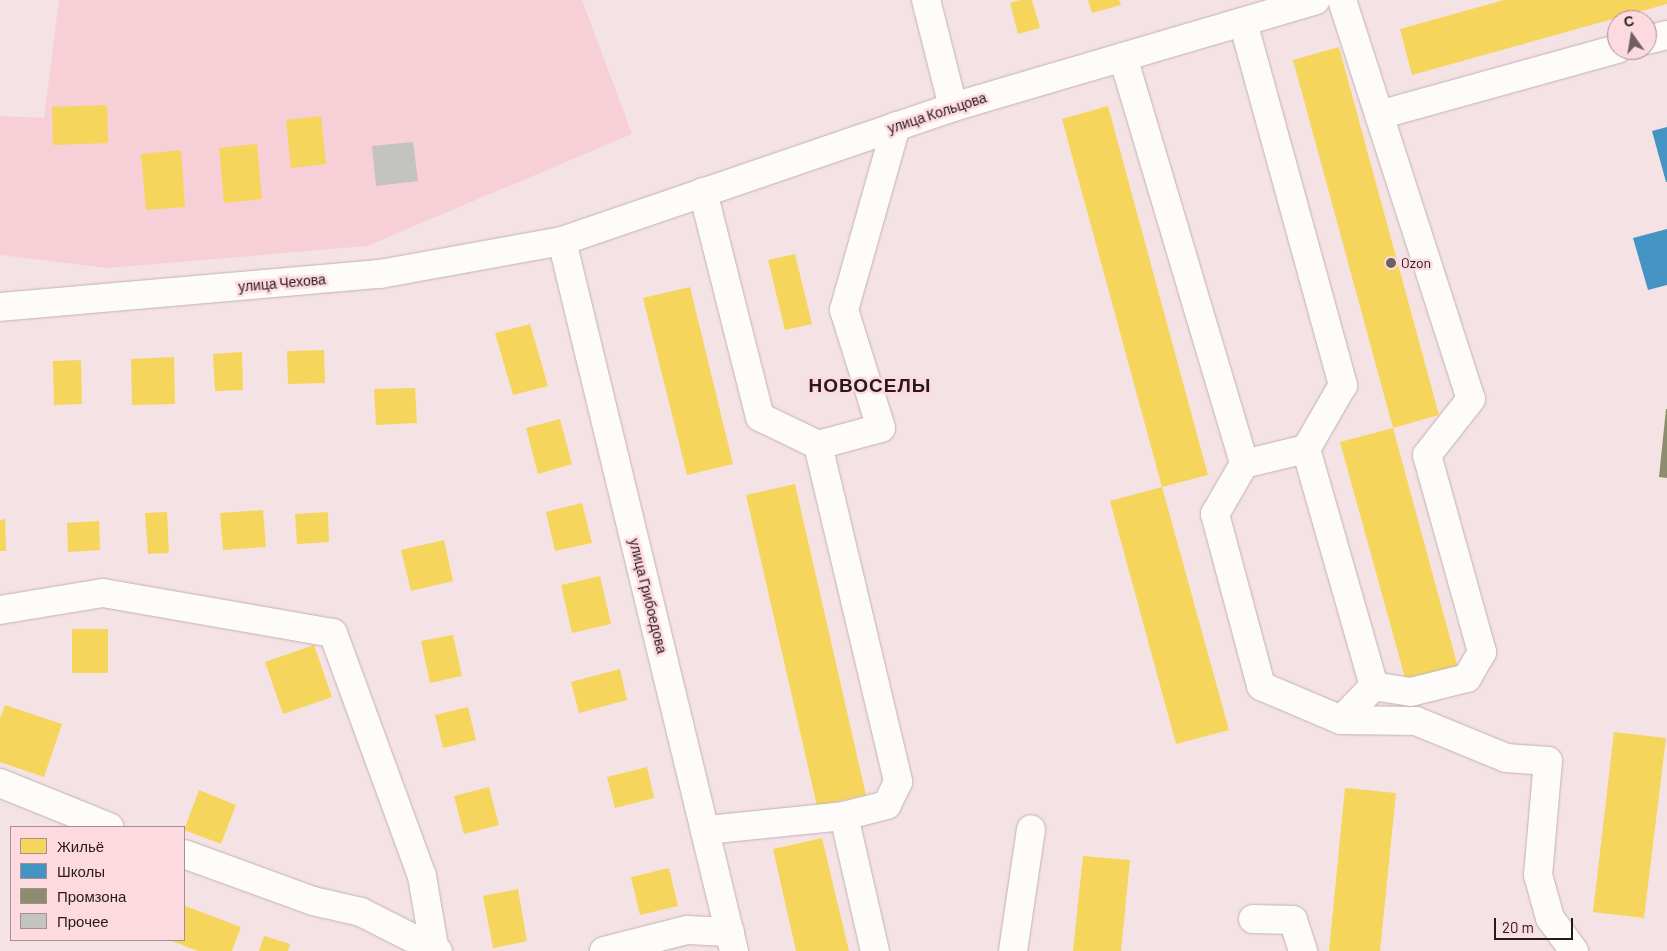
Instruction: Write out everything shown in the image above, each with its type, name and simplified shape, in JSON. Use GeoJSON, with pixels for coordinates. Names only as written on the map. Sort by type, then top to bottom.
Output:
{"type":"FeatureCollection","features":[{"type":"Feature","properties":{"kind":"street"},"geometry":{"type":"LineString","coordinates":[[926,0],[953,107]]}},
{"type":"Feature","properties":{"kind":"street","name":"улица Кольцова"},"geometry":{"type":"LineString","coordinates":[[562,240],[953,107],[1316,0]]}},
{"type":"Feature","properties":{"kind":"street"},"geometry":{"type":"LineString","coordinates":[[1342,0],[1471,399],[1427,456],[1482,652],[1468,678],[1411,692],[1374,686]]}},
{"type":"Feature","properties":{"kind":"street"},"geometry":{"type":"LineString","coordinates":[[1243,22],[1342,385],[1306,449],[1374,686]]}},
{"type":"Feature","properties":{"kind":"street"},"geometry":{"type":"LineString","coordinates":[[1379,115],[1607,52]]}},
{"type":"Feature","properties":{"kind":"street"},"geometry":{"type":"LineString","coordinates":[[1123,57],[1244,464]]}},
{"type":"Feature","properties":{"kind":"street"},"geometry":{"type":"LineString","coordinates":[[703,192],[760,417],[818,445],[882,428],[844,310],[896,126]]}},
{"type":"Feature","properties":{"kind":"street","name":"улица Чехова"},"geometry":{"type":"LineString","coordinates":[[0,307],[380,274],[562,240]]}},
{"type":"Feature","properties":{"kind":"street","name":"улица Грибоедова"},"geometry":{"type":"LineString","coordinates":[[562,240],[732,942]]}},
{"type":"Feature","properties":{"kind":"street"},"geometry":{"type":"LineString","coordinates":[[705,830],[844,816],[887,806],[898,782],[818,445]]}},
{"type":"Feature","properties":{"kind":"street"},"geometry":{"type":"LineString","coordinates":[[1306,449],[1244,464],[1215,514],[1261,686],[1341,720],[1416,721],[1506,758],[1548,761],[1538,875],[1550,918],[1574,951]]}},
{"type":"Feature","properties":{"kind":"street"},"geometry":{"type":"LineString","coordinates":[[0,610],[103,593],[333,633],[422,876],[436,948]]}},
{"type":"Feature","properties":{"kind":"street"},"geometry":{"type":"LineString","coordinates":[[1341,720],[1374,686]]}},
{"type":"Feature","properties":{"kind":"street"},"geometry":{"type":"LineString","coordinates":[[0,783],[107,826]]}},
{"type":"Feature","properties":{"kind":"street"},"geometry":{"type":"LineString","coordinates":[[844,816],[875,951]]}},
{"type":"Feature","properties":{"kind":"street"},"geometry":{"type":"LineString","coordinates":[[1013,951],[1031,829]]}},
{"type":"Feature","properties":{"kind":"street"},"geometry":{"type":"LineString","coordinates":[[185,854],[313,901],[361,912],[436,948]]}},
{"type":"Feature","properties":{"kind":"street"},"geometry":{"type":"LineString","coordinates":[[1253,919],[1293,920],[1303,951]]}},
{"type":"Feature","properties":{"kind":"street"},"geometry":{"type":"LineString","coordinates":[[604,951],[687,930],[732,942]]}},
{"type":"Feature","properties":{"kind":"shaded area"},"geometry":{"type":"Polygon","coordinates":[[[59,0],[582,0],[632,134],[367,246],[107,268],[0,255],[0,116],[44,118],[59,0]]]}},
{"type":"Feature","properties":{"kind":"building: Жильё"},"geometry":{"type":"Polygon","coordinates":[[[1020,0],[1032,0],[1040,28],[1018,34],[1010,3],[1020,0]]]}},
{"type":"Feature","properties":{"kind":"building: Жильё"},"geometry":{"type":"Polygon","coordinates":[[[1088,0],[1119,0],[1121,5],[1092,13],[1088,0]]]}},
{"type":"Feature","properties":{"kind":"building: Жильё"},"geometry":{"type":"Polygon","coordinates":[[[1504,0],[1667,0],[1667,4],[1645,10],[1607,10],[1607,21],[1412,75],[1400,29],[1504,0]]]}},
{"type":"Feature","properties":{"kind":"building: Жильё"},"geometry":{"type":"Polygon","coordinates":[[[1339,47],[1439,415],[1393,428],[1293,60],[1339,47]]]}},
{"type":"Feature","properties":{"kind":"building: Жильё"},"geometry":{"type":"Polygon","coordinates":[[[107,105],[108,143],[53,145],[52,107],[107,105]]]}},
{"type":"Feature","properties":{"kind":"building: Жильё"},"geometry":{"type":"Polygon","coordinates":[[[1108,106],[1208,475],[1162,487],[1062,119],[1108,106]]]}},
{"type":"Feature","properties":{"kind":"building: Жильё"},"geometry":{"type":"Polygon","coordinates":[[[321,116],[326,164],[291,168],[286,120],[321,116]]]}},
{"type":"Feature","properties":{"kind":"building: Жильё"},"geometry":{"type":"Polygon","coordinates":[[[257,144],[262,199],[224,203],[219,148],[257,144]]]}},
{"type":"Feature","properties":{"kind":"building: Жильё"},"geometry":{"type":"Polygon","coordinates":[[[181,150],[185,207],[146,210],[141,154],[181,150]]]}},
{"type":"Feature","properties":{"kind":"building: Жильё"},"geometry":{"type":"Polygon","coordinates":[[[795,254],[812,324],[785,330],[768,260],[795,254]]]}},
{"type":"Feature","properties":{"kind":"building: Жильё"},"geometry":{"type":"Polygon","coordinates":[[[690,287],[733,464],[687,475],[643,298],[690,287]]]}},
{"type":"Feature","properties":{"kind":"building: Жильё"},"geometry":{"type":"Polygon","coordinates":[[[530,324],[548,386],[513,395],[495,333],[530,324]]]}},
{"type":"Feature","properties":{"kind":"building: Жильё"},"geometry":{"type":"Polygon","coordinates":[[[324,350],[325,383],[288,384],[287,351],[324,350]]]}},
{"type":"Feature","properties":{"kind":"building: Жильё"},"geometry":{"type":"Polygon","coordinates":[[[242,352],[243,390],[215,391],[213,354],[242,352]]]}},
{"type":"Feature","properties":{"kind":"building: Жильё"},"geometry":{"type":"Polygon","coordinates":[[[174,357],[175,404],[132,405],[131,359],[174,357]]]}},
{"type":"Feature","properties":{"kind":"building: Жильё"},"geometry":{"type":"Polygon","coordinates":[[[81,360],[82,404],[54,405],[53,361],[81,360]]]}},
{"type":"Feature","properties":{"kind":"building: Жильё"},"geometry":{"type":"Polygon","coordinates":[[[415,388],[417,423],[376,425],[374,389],[415,388]]]}},
{"type":"Feature","properties":{"kind":"building: Жильё"},"geometry":{"type":"Polygon","coordinates":[[[560,419],[572,464],[538,474],[526,428],[560,419]]]}},
{"type":"Feature","properties":{"kind":"building: Жильё"},"geometry":{"type":"Polygon","coordinates":[[[1393,428],[1459,671],[1407,685],[1340,442],[1393,428]]]}},
{"type":"Feature","properties":{"kind":"building: Жильё"},"geometry":{"type":"Polygon","coordinates":[[[795,484],[866,795],[817,806],[746,495],[795,484]]]}},
{"type":"Feature","properties":{"kind":"building: Жильё"},"geometry":{"type":"Polygon","coordinates":[[[1162,487],[1229,730],[1176,744],[1110,501],[1162,487]]]}},
{"type":"Feature","properties":{"kind":"building: Жильё"},"geometry":{"type":"Polygon","coordinates":[[[582,503],[592,543],[555,551],[546,512],[582,503]]]}},
{"type":"Feature","properties":{"kind":"building: Жильё"},"geometry":{"type":"Polygon","coordinates":[[[263,510],[266,547],[223,550],[220,513],[263,510]]]}},
{"type":"Feature","properties":{"kind":"building: Жильё"},"geometry":{"type":"Polygon","coordinates":[[[167,512],[169,553],[148,554],[145,513],[167,512]]]}},
{"type":"Feature","properties":{"kind":"building: Жильё"},"geometry":{"type":"Polygon","coordinates":[[[328,512],[329,542],[297,544],[295,514],[328,512]]]}},
{"type":"Feature","properties":{"kind":"building: Жильё"},"geometry":{"type":"Polygon","coordinates":[[[5,519],[6,551],[0,551],[0,520],[5,519]]]}},
{"type":"Feature","properties":{"kind":"building: Жильё"},"geometry":{"type":"Polygon","coordinates":[[[99,521],[100,550],[68,552],[67,523],[99,521]]]}},
{"type":"Feature","properties":{"kind":"building: Жильё"},"geometry":{"type":"Polygon","coordinates":[[[444,540],[453,581],[411,591],[401,550],[444,540]]]}},
{"type":"Feature","properties":{"kind":"building: Жильё"},"geometry":{"type":"Polygon","coordinates":[[[600,576],[611,624],[572,633],[561,585],[600,576]]]}},
{"type":"Feature","properties":{"kind":"building: Жильё"},"geometry":{"type":"Polygon","coordinates":[[[72,629],[108,629],[108,673],[72,673],[72,629]]]}},
{"type":"Feature","properties":{"kind":"building: Жильё"},"geometry":{"type":"Polygon","coordinates":[[[453,635],[462,676],[430,683],[421,641],[453,635]]]}},
{"type":"Feature","properties":{"kind":"building: Жильё"},"geometry":{"type":"Polygon","coordinates":[[[314,645],[332,697],[283,714],[265,662],[314,645]]]}},
{"type":"Feature","properties":{"kind":"building: Жильё"},"geometry":{"type":"Polygon","coordinates":[[[620,669],[627,700],[579,713],[571,682],[620,669]]]}},
{"type":"Feature","properties":{"kind":"building: Жильё"},"geometry":{"type":"Polygon","coordinates":[[[5,705],[62,724],[44,777],[0,762],[0,718],[5,705]]]}},
{"type":"Feature","properties":{"kind":"building: Жильё"},"geometry":{"type":"Polygon","coordinates":[[[468,707],[476,740],[443,748],[435,715],[468,707]]]}},
{"type":"Feature","properties":{"kind":"building: Жильё"},"geometry":{"type":"Polygon","coordinates":[[[1614,732],[1666,738],[1644,918],[1593,912],[1614,732]]]}},
{"type":"Feature","properties":{"kind":"building: Жильё"},"geometry":{"type":"Polygon","coordinates":[[[647,767],[654,798],[615,808],[607,777],[647,767]]]}},
{"type":"Feature","properties":{"kind":"building: Жильё"},"geometry":{"type":"Polygon","coordinates":[[[489,787],[499,825],[464,834],[454,796],[489,787]]]}},
{"type":"Feature","properties":{"kind":"building: Жильё"},"geometry":{"type":"Polygon","coordinates":[[[1345,788],[1396,793],[1380,951],[1329,951],[1345,788]]]}},
{"type":"Feature","properties":{"kind":"building: Жильё"},"geometry":{"type":"Polygon","coordinates":[[[199,790],[236,805],[221,844],[185,830],[199,790]]]}},
{"type":"Feature","properties":{"kind":"building: Жильё"},"geometry":{"type":"Polygon","coordinates":[[[822,838],[849,951],[796,951],[773,849],[822,838]]]}},
{"type":"Feature","properties":{"kind":"building: Жильё"},"geometry":{"type":"Polygon","coordinates":[[[1083,856],[1130,860],[1121,951],[1073,951],[1083,856]]]}},
{"type":"Feature","properties":{"kind":"building: Жильё"},"geometry":{"type":"Polygon","coordinates":[[[669,868],[678,906],[640,915],[631,877],[669,868]]]}},
{"type":"Feature","properties":{"kind":"building: Жильё"},"geometry":{"type":"Polygon","coordinates":[[[518,889],[527,941],[493,948],[483,896],[518,889]]]}},
{"type":"Feature","properties":{"kind":"building: Жильё"},"geometry":{"type":"Polygon","coordinates":[[[185,906],[241,927],[232,951],[198,951],[172,941],[185,941],[185,906]]]}},
{"type":"Feature","properties":{"kind":"building: Жильё"},"geometry":{"type":"Polygon","coordinates":[[[264,936],[290,944],[288,951],[259,951],[264,936]]]}},
{"type":"Feature","properties":{"kind":"building: Школы"},"geometry":{"type":"Polygon","coordinates":[[[1667,127],[1667,182],[1666,182],[1652,131],[1667,127]]]}},
{"type":"Feature","properties":{"kind":"building: Школы"},"geometry":{"type":"Polygon","coordinates":[[[1667,229],[1667,285],[1648,290],[1633,238],[1667,229]]]}},
{"type":"Feature","properties":{"kind":"building: Промзона"},"geometry":{"type":"Polygon","coordinates":[[[1667,409],[1667,478],[1659,477],[1667,409]]]}},
{"type":"Feature","properties":{"kind":"building: Прочее"},"geometry":{"type":"Polygon","coordinates":[[[413,142],[418,181],[376,186],[372,146],[413,142]]]}},
{"type":"Feature","properties":{"kind":"place","name":"Ozon"},"geometry":{"type":"Point","coordinates":[1391,263]}},
{"type":"Feature","properties":{"kind":"district","name":"НОВОСЕЛЫ"},"geometry":{"type":"Point","coordinates":[870,385]}}]}
